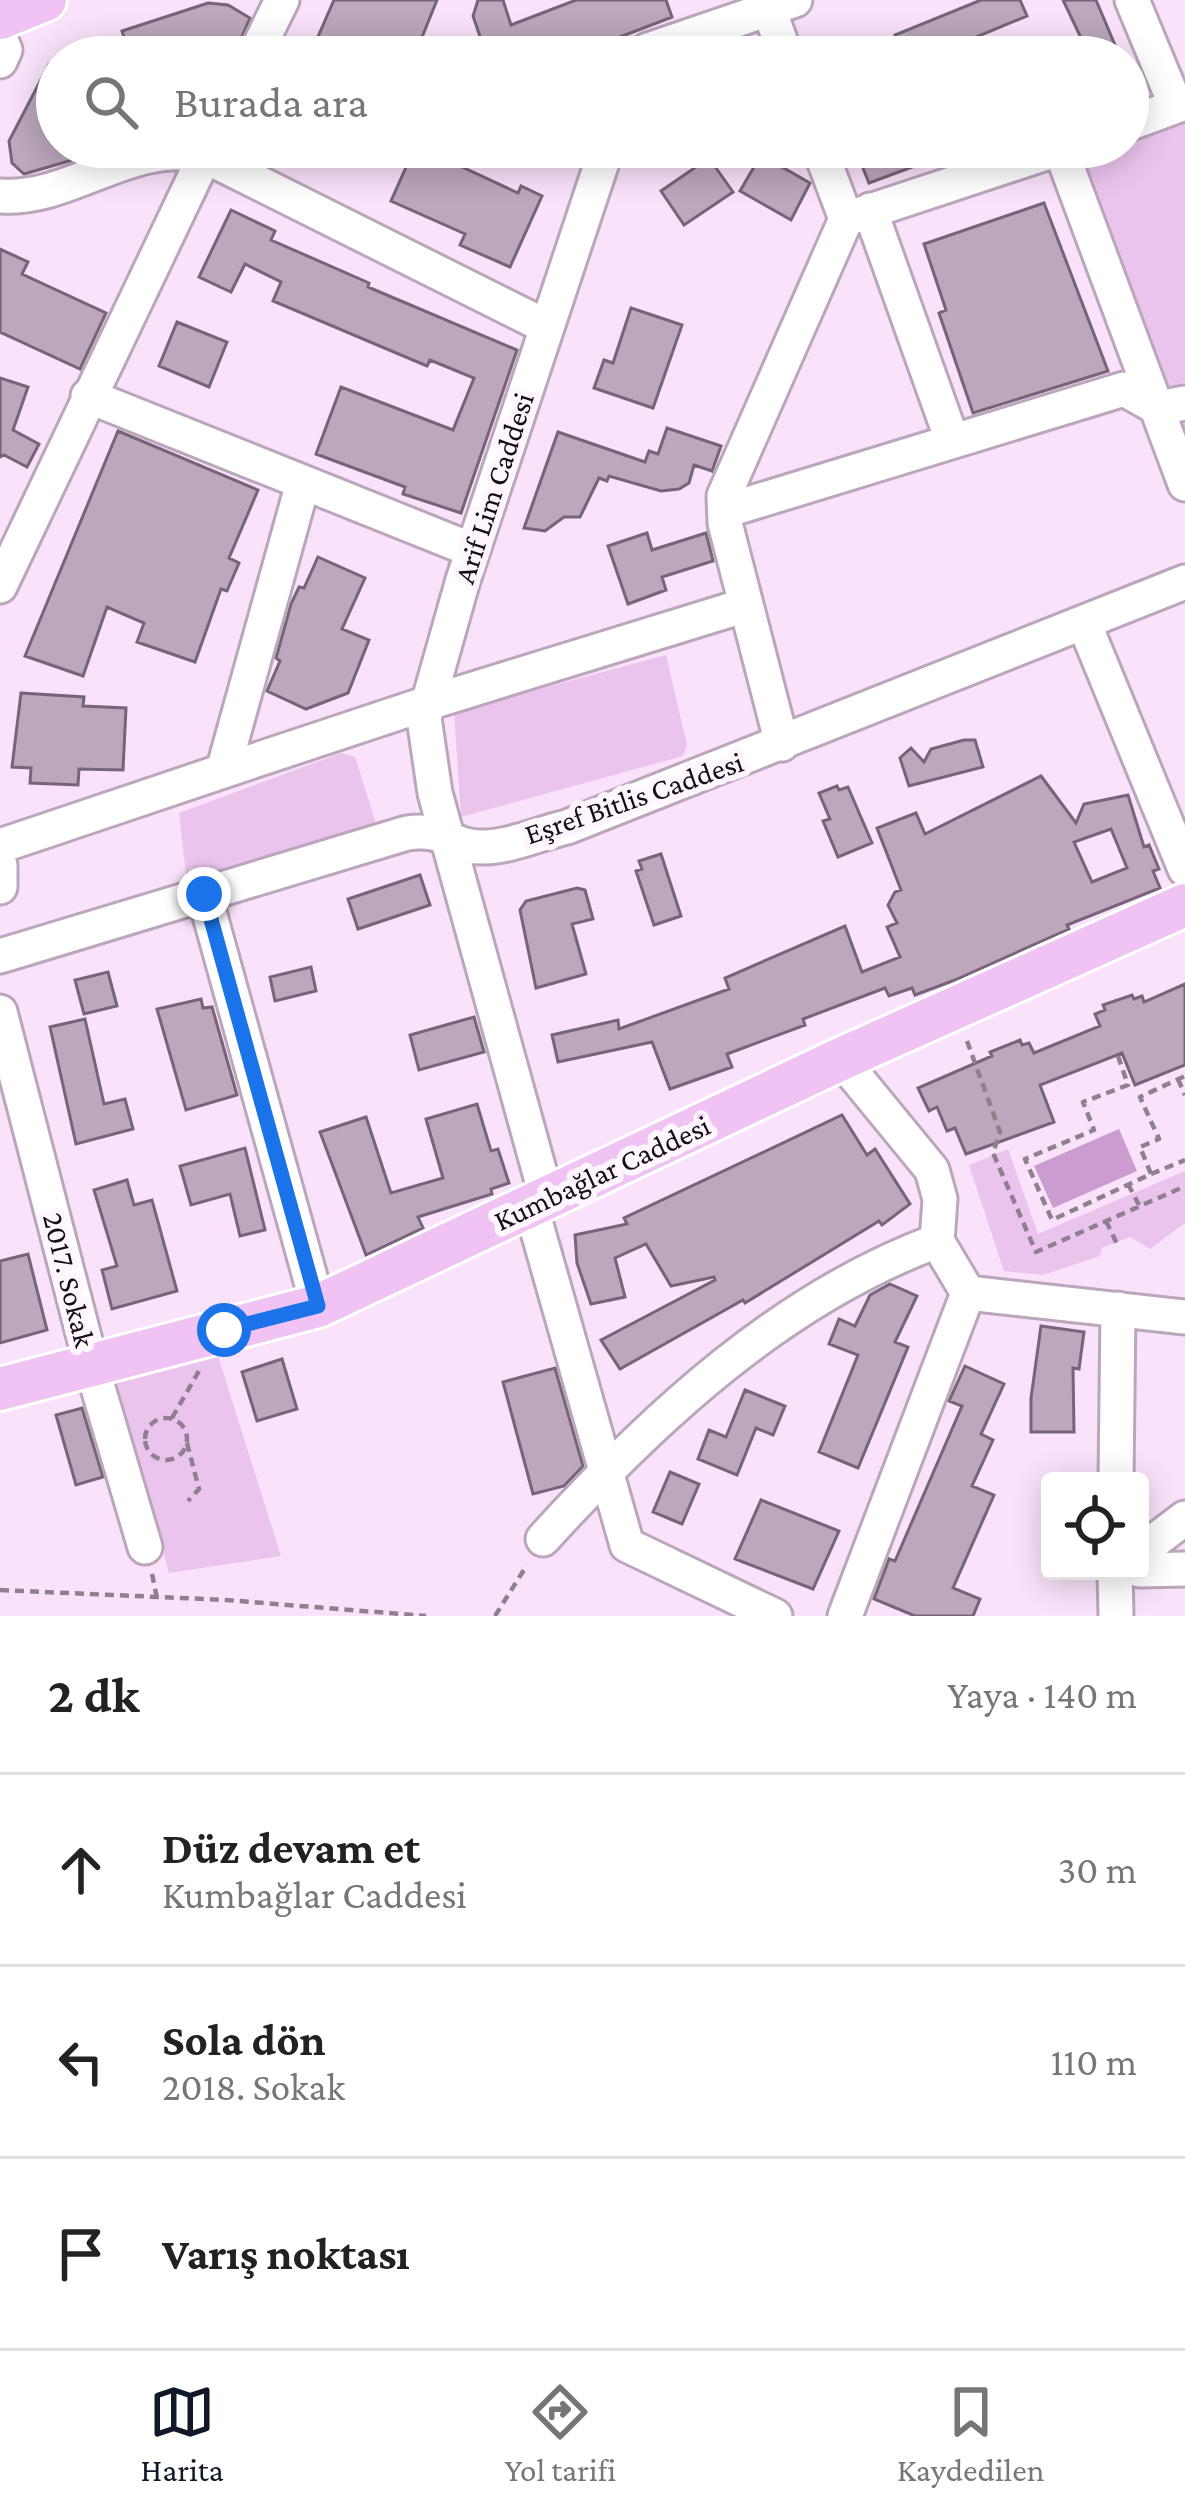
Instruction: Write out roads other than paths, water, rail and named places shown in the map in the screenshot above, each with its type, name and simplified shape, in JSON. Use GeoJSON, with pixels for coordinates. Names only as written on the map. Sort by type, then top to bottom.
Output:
{"type":"FeatureCollection","features":[{"type":"Feature","properties":{"kind":"main road"},"geometry":{"type":"LineString","coordinates":[[0,18],[45,0]]}},
{"type":"Feature","properties":{"kind":"main road","name":"Kumbağlar Caddesi"},"geometry":{"type":"LineString","coordinates":[[0,1389],[318,1306],[841,1059],[1185,905]]}},
{"type":"Feature","properties":{"kind":"street"},"geometry":{"type":"LineString","coordinates":[[264,36],[282,0]]}},
{"type":"Feature","properties":{"kind":"street"},"geometry":{"type":"LineString","coordinates":[[1132,0],[1148,36]]}},
{"type":"Feature","properties":{"kind":"street"},"geometry":{"type":"LineString","coordinates":[[689,36],[782,4],[785,36]]}},
{"type":"Feature","properties":{"kind":"street"},"geometry":{"type":"LineString","coordinates":[[1149,37],[1180,105],[1149,116]]}},
{"type":"Feature","properties":{"kind":"street"},"geometry":{"type":"LineString","coordinates":[[0,38],[5,50],[0,61]]}},
{"type":"Feature","properties":{"kind":"street"},"geometry":{"type":"LineString","coordinates":[[0,196],[31,195],[107,168]]}},
{"type":"Feature","properties":{"kind":"street"},"geometry":{"type":"LineString","coordinates":[[0,586],[199,168]]}},
{"type":"Feature","properties":{"kind":"street"},"geometry":{"type":"LineString","coordinates":[[240,168],[547,327]]}},
{"type":"Feature","properties":{"kind":"street","name":"Arif Lim Caddesi"},"geometry":{"type":"LineString","coordinates":[[600,168],[472,550],[424,718],[435,794],[603,1473],[627,1544],[775,1616]]}},
{"type":"Feature","properties":{"kind":"street"},"geometry":{"type":"LineString","coordinates":[[832,168],[858,214],[952,440]]}},
{"type":"Feature","properties":{"kind":"street"},"geometry":{"type":"LineString","coordinates":[[782,744],[724,496],[858,214],[1000,168]]}},
{"type":"Feature","properties":{"kind":"street"},"geometry":{"type":"LineString","coordinates":[[1070,168],[1171,406],[1185,484]]}},
{"type":"Feature","properties":{"kind":"street"},"geometry":{"type":"LineString","coordinates":[[724,511],[1124,388],[1171,406]]}},
{"type":"Feature","properties":{"kind":"street"},"geometry":{"type":"LineString","coordinates":[[88,396],[472,550]]}},
{"type":"Feature","properties":{"kind":"street"},"geometry":{"type":"LineString","coordinates":[[224,771],[303,483]]}},
{"type":"Feature","properties":{"kind":"street","name":"Eşref Bitlis Caddesi"},"geometry":{"type":"LineString","coordinates":[[0,956],[406,833],[425,830],[484,848],[566,827],[1185,582]]}},
{"type":"Feature","properties":{"kind":"street"},"geometry":{"type":"LineString","coordinates":[[0,846],[428,703],[746,604]]}},
{"type":"Feature","properties":{"kind":"street"},"geometry":{"type":"LineString","coordinates":[[1084,623],[1185,869]]}},
{"type":"Feature","properties":{"kind":"street"},"geometry":{"type":"LineString","coordinates":[[0,865],[0,887]]}},
{"type":"Feature","properties":{"kind":"street"},"geometry":{"type":"LineString","coordinates":[[204,894],[318,1306]]}},
{"type":"Feature","properties":{"kind":"street","name":"2017. Sokak"},"geometry":{"type":"LineString","coordinates":[[0,1012],[91,1364],[145,1547]]}},
{"type":"Feature","properties":{"kind":"street"},"geometry":{"type":"LineString","coordinates":[[841,1059],[932,1170],[940,1199],[937,1240],[968,1293]]}},
{"type":"Feature","properties":{"kind":"street"},"geometry":{"type":"LineString","coordinates":[[543,1538],[603,1473],[778,1322],[881,1261],[937,1240]]}},
{"type":"Feature","properties":{"kind":"street"},"geometry":{"type":"LineString","coordinates":[[968,1293],[1185,1317]]}},
{"type":"Feature","properties":{"kind":"street"},"geometry":{"type":"LineString","coordinates":[[845,1616],[968,1293]]}},
{"type":"Feature","properties":{"kind":"street"},"geometry":{"type":"LineString","coordinates":[[1116,1472],[1118,1309]]}},
{"type":"Feature","properties":{"kind":"street"},"geometry":{"type":"LineString","coordinates":[[1149,1545],[1185,1518]]}},
{"type":"Feature","properties":{"kind":"street"},"geometry":{"type":"LineString","coordinates":[[1149,1570],[1185,1569]]}},
{"type":"Feature","properties":{"kind":"street"},"geometry":{"type":"LineString","coordinates":[[1116,1580],[1116,1616]]}}]}
